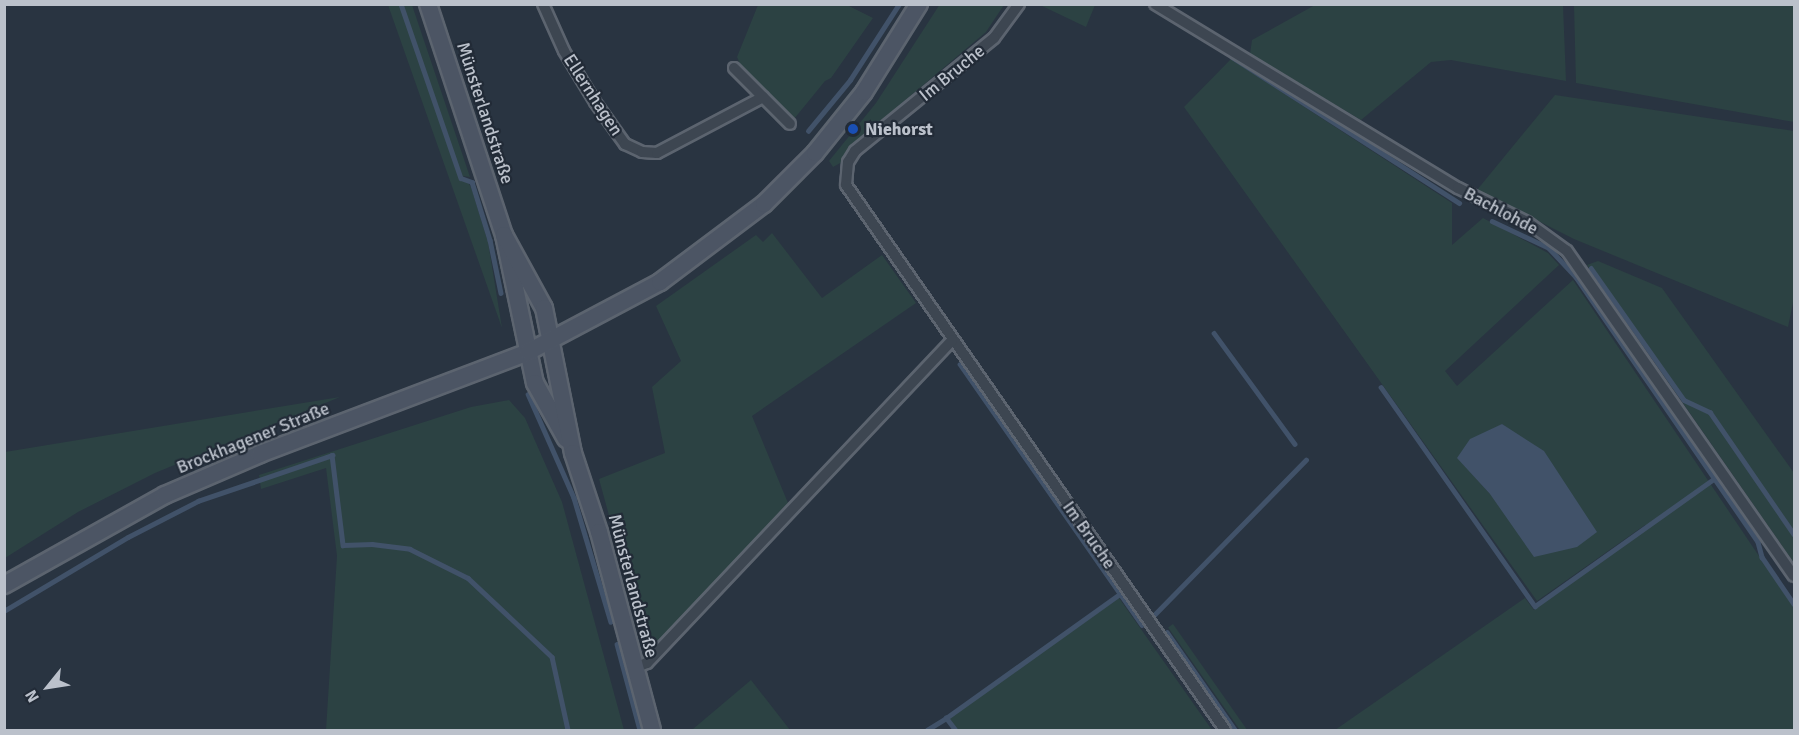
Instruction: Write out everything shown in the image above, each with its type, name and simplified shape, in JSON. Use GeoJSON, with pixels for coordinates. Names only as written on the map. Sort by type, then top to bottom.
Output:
{"type":"FeatureCollection","features":[{"type":"Feature","properties":{"kind":"main road","name":"Münsterlandstraße"},"geometry":{"type":"LineString","coordinates":[[428,4],[504,234],[535,383],[573,453]]}},
{"type":"Feature","properties":{"kind":"main road"},"geometry":{"type":"LineString","coordinates":[[552,341],[660,282],[764,204],[842,122],[919,4]]}},
{"type":"Feature","properties":{"kind":"main road","name":"Münsterlandstraße"},"geometry":{"type":"LineString","coordinates":[[504,234],[544,308],[573,453],[652,730]]}},
{"type":"Feature","properties":{"kind":"main road","name":"Brockhagener Straße"},"geometry":{"type":"LineString","coordinates":[[4,585],[165,495],[261,454],[552,341]]}},
{"type":"Feature","properties":{"kind":"street","name":"Ellernhagen"},"geometry":{"type":"LineString","coordinates":[[543,4],[564,51],[595,102],[625,144],[642,152],[657,153],[763,97]]}},
{"type":"Feature","properties":{"kind":"street","name":"Im Bruche"},"geometry":{"type":"LineString","coordinates":[[1019,4],[994,38],[855,151],[845,174],[852,196],[1225,730]]}},
{"type":"Feature","properties":{"kind":"street","name":"Bachlohde"},"geometry":{"type":"LineString","coordinates":[[1155,4],[1458,188],[1527,222],[1567,250],[1794,576]]}},
{"type":"Feature","properties":{"kind":"street"},"geometry":{"type":"LineString","coordinates":[[734,68],[790,124]]}},
{"type":"Feature","properties":{"kind":"street"},"geometry":{"type":"LineString","coordinates":[[635,668],[647,663],[952,341]]}},
{"type":"Feature","properties":{"kind":"green space"},"geometry":{"type":"Polygon","coordinates":[[[940,4],[1004,5],[986,32],[851,146],[842,162],[833,167],[829,161],[876,103],[940,4]]]}},
{"type":"Feature","properties":{"kind":"green space"},"geometry":{"type":"Polygon","coordinates":[[[388,5],[412,5],[470,177],[463,176],[471,187],[488,242],[502,328],[388,5]]]}},
{"type":"Feature","properties":{"kind":"green space"},"geometry":{"type":"Polygon","coordinates":[[[758,5],[847,5],[873,18],[831,78],[825,81],[794,119],[741,66],[737,57],[758,5]]]}},
{"type":"Feature","properties":{"kind":"green space"},"geometry":{"type":"Polygon","coordinates":[[[1040,5],[1095,5],[1086,27],[1040,5]]]}},
{"type":"Feature","properties":{"kind":"green space"},"geometry":{"type":"Polygon","coordinates":[[[1315,5],[1563,5],[1566,81],[1451,60],[1431,62],[1361,120],[1250,54],[1252,40],[1315,5]]]}},
{"type":"Feature","properties":{"kind":"green space"},"geometry":{"type":"Polygon","coordinates":[[[1574,5],[1794,5],[1794,122],[1576,83],[1574,5]]]}},
{"type":"Feature","properties":{"kind":"green space"},"geometry":{"type":"Polygon","coordinates":[[[1231,59],[1452,203],[1452,245],[1483,218],[1548,253],[1559,265],[1445,371],[1457,386],[1573,280],[1794,608],[1794,730],[1335,730],[1525,598],[1534,610],[1648,528],[1645,525],[1537,601],[1184,107],[1231,59]],[[1502,424],[1458,458],[1490,494],[1520,438],[1502,424]]]}},
{"type":"Feature","properties":{"kind":"green space"},"geometry":{"type":"Polygon","coordinates":[[[1555,95],[1794,131],[1794,298],[1788,327],[1574,239],[1477,190],[1555,95]]]}},
{"type":"Feature","properties":{"kind":"green space"},"geometry":{"type":"Polygon","coordinates":[[[772,233],[822,298],[882,255],[916,303],[752,416],[788,503],[647,654],[599,479],[665,453],[652,387],[681,361],[656,306],[756,235],[763,242],[772,233]]]}},
{"type":"Feature","properties":{"kind":"green space"},"geometry":{"type":"Polygon","coordinates":[[[1598,261],[1662,288],[1794,473],[1794,563],[1587,265],[1598,261]]]}},
{"type":"Feature","properties":{"kind":"green space"},"geometry":{"type":"Polygon","coordinates":[[[340,397],[155,473],[78,512],[5,558],[5,452],[340,397]]]}},
{"type":"Feature","properties":{"kind":"green space"},"geometry":{"type":"Polygon","coordinates":[[[509,400],[525,418],[562,502],[624,730],[326,730],[337,556],[326,468],[261,489],[259,475],[471,407],[509,400]]]}},
{"type":"Feature","properties":{"kind":"green space"},"geometry":{"type":"Polygon","coordinates":[[[1119,598],[1212,730],[958,730],[949,718],[1119,598]]]}},
{"type":"Feature","properties":{"kind":"green space"},"geometry":{"type":"Polygon","coordinates":[[[1173,624],[1247,730],[1240,730],[1168,627],[1173,624]]]}},
{"type":"Feature","properties":{"kind":"green space"},"geometry":{"type":"Polygon","coordinates":[[[751,680],[790,730],[693,729],[751,680]]]}},
{"type":"Feature","properties":{"kind":"water"},"geometry":{"type":"Polygon","coordinates":[[[1502,424],[1544,451],[1597,532],[1577,547],[1534,557],[1490,494],[1457,458],[1470,439],[1502,424]]]}},
{"type":"Feature","properties":{"kind":"waterway"},"geometry":{"type":"LineString","coordinates":[[401,4],[461,178],[472,182],[490,240],[501,293]]}},
{"type":"Feature","properties":{"kind":"waterway"},"geometry":{"type":"LineString","coordinates":[[808,131],[850,80],[899,4]]}},
{"type":"Feature","properties":{"kind":"waterway"},"geometry":{"type":"LineString","coordinates":[[1232,57],[1459,203]]}},
{"type":"Feature","properties":{"kind":"waterway"},"geometry":{"type":"LineString","coordinates":[[1492,221],[1549,248],[1576,277],[1758,542],[1762,557],[1794,604]]}},
{"type":"Feature","properties":{"kind":"waterway"},"geometry":{"type":"LineString","coordinates":[[1591,268],[1684,400],[1710,412],[1794,534]]}},
{"type":"Feature","properties":{"kind":"waterway"},"geometry":{"type":"LineString","coordinates":[[1214,333],[1295,444]]}},
{"type":"Feature","properties":{"kind":"waterway"},"geometry":{"type":"LineString","coordinates":[[960,364],[1142,625]]}},
{"type":"Feature","properties":{"kind":"waterway"},"geometry":{"type":"LineString","coordinates":[[1381,387],[1535,606],[1714,479]]}},
{"type":"Feature","properties":{"kind":"waterway"},"geometry":{"type":"LineString","coordinates":[[528,394],[574,498],[611,622]]}},
{"type":"Feature","properties":{"kind":"waterway"},"geometry":{"type":"LineString","coordinates":[[4,611],[128,537],[198,501],[332,455],[343,545],[372,544],[410,549],[468,578],[552,657],[568,730]]}},
{"type":"Feature","properties":{"kind":"waterway"},"geometry":{"type":"LineString","coordinates":[[1154,615],[1306,460]]}},
{"type":"Feature","properties":{"kind":"waterway"},"geometry":{"type":"LineString","coordinates":[[955,730],[946,718],[1121,593]]}},
{"type":"Feature","properties":{"kind":"waterway"},"geometry":{"type":"LineString","coordinates":[[1167,632],[1235,730]]}},
{"type":"Feature","properties":{"kind":"waterway"},"geometry":{"type":"LineString","coordinates":[[617,644],[640,730]]}},
{"type":"Feature","properties":{"kind":"waterway"},"geometry":{"type":"LineString","coordinates":[[927,730],[946,718]]}},
{"type":"Feature","properties":{"kind":"place","name":"Niehorst"},"geometry":{"type":"Point","coordinates":[853,129]}}]}
